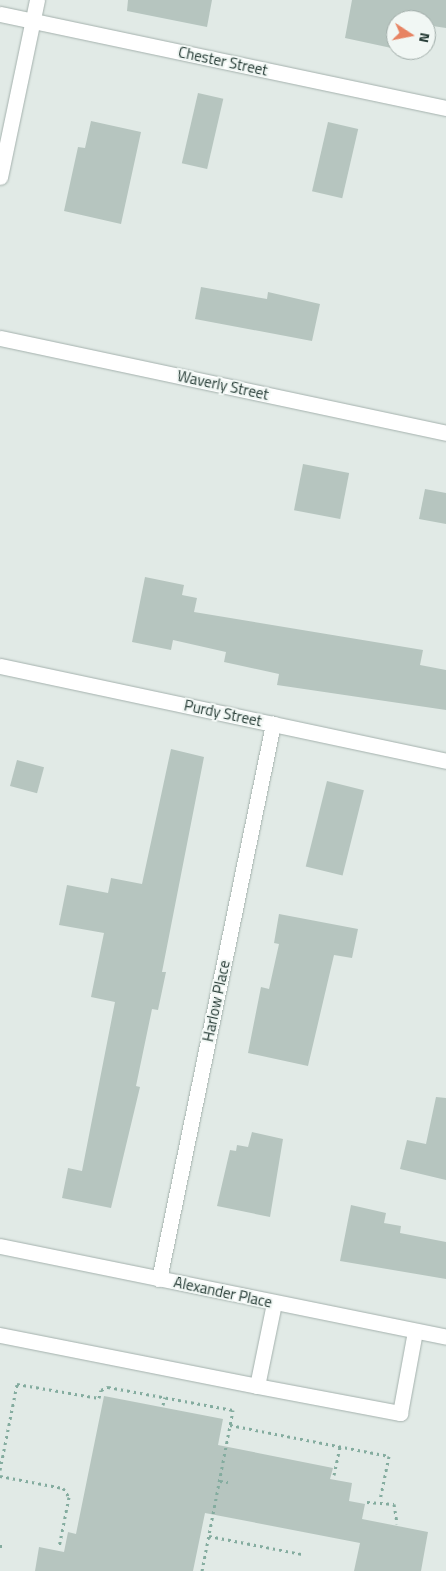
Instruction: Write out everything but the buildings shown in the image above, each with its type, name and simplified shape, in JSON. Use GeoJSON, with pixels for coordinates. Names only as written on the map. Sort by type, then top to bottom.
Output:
{"type":"FeatureCollection","features":[{"type":"Feature","properties":{"kind":"street"},"geometry":{"type":"LineString","coordinates":[[0,177],[37,0]]}},
{"type":"Feature","properties":{"kind":"street","name":"Chester Street"},"geometry":{"type":"LineString","coordinates":[[0,14],[446,108]]}},
{"type":"Feature","properties":{"kind":"street","name":"Waverly Street"},"geometry":{"type":"LineString","coordinates":[[0,338],[446,433]]}},
{"type":"Feature","properties":{"kind":"street","name":"Purdy Street"},"geometry":{"type":"LineString","coordinates":[[0,666],[446,760]]}},
{"type":"Feature","properties":{"kind":"street","name":"Harlow Place"},"geometry":{"type":"LineString","coordinates":[[159,1279],[272,724]]}},
{"type":"Feature","properties":{"kind":"street","name":"Alexander Place"},"geometry":{"type":"LineString","coordinates":[[0,1246],[446,1337]]}},
{"type":"Feature","properties":{"kind":"street"},"geometry":{"type":"LineString","coordinates":[[257,1386],[274,1303]]}},
{"type":"Feature","properties":{"kind":"street"},"geometry":{"type":"LineString","coordinates":[[0,1335],[400,1413],[415,1331]]}},
{"type":"Feature","properties":{"kind":"path"},"geometry":{"type":"LineString","coordinates":[[0,1470],[17,1384],[99,1398],[101,1390],[108,1386],[233,1410]]}},
{"type":"Feature","properties":{"kind":"path"},"geometry":{"type":"LineString","coordinates":[[163,1405],[164,1398]]}},
{"type":"Feature","properties":{"kind":"path"},"geometry":{"type":"LineString","coordinates":[[202,1571],[235,1402]]}},
{"type":"Feature","properties":{"kind":"path"},"geometry":{"type":"LineString","coordinates":[[230,1425],[389,1456],[380,1500]]}},
{"type":"Feature","properties":{"kind":"path"},"geometry":{"type":"LineString","coordinates":[[334,1475],[340,1446]]}},
{"type":"Feature","properties":{"kind":"path"},"geometry":{"type":"LineString","coordinates":[[0,1476],[63,1488],[69,1497],[59,1547]]}},
{"type":"Feature","properties":{"kind":"path"},"geometry":{"type":"LineString","coordinates":[[220,1481],[228,1482]]}},
{"type":"Feature","properties":{"kind":"path"},"geometry":{"type":"LineString","coordinates":[[367,1502],[380,1500],[398,1507],[397,1524]]}},
{"type":"Feature","properties":{"kind":"path"},"geometry":{"type":"LineString","coordinates":[[209,1536],[302,1554]]}}]}
